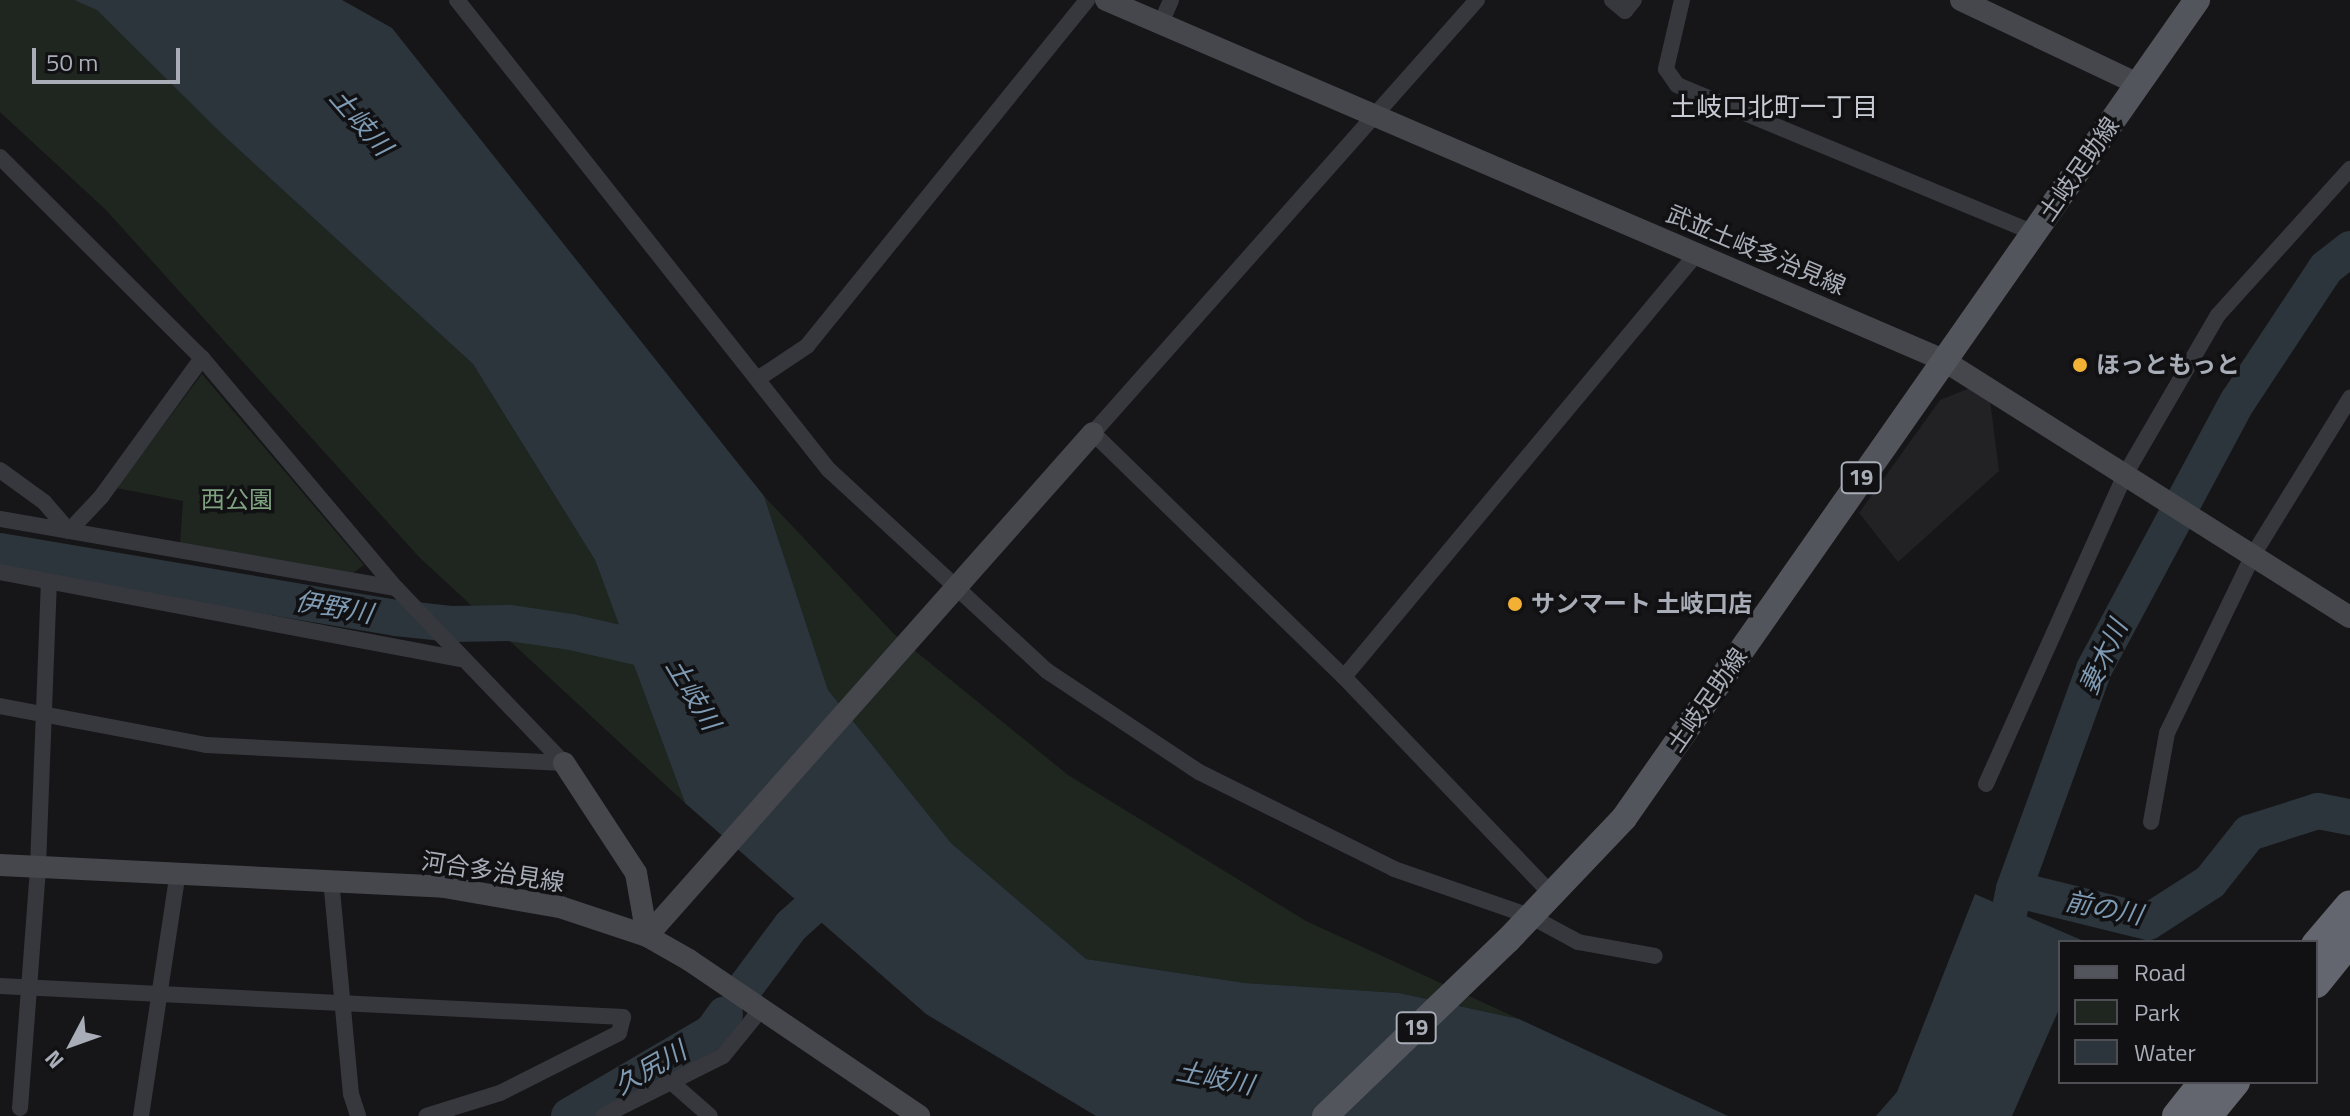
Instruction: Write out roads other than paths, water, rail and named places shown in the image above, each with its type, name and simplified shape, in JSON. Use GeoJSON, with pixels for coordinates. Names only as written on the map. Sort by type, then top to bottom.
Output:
{"type":"FeatureCollection","features":[{"type":"Feature","properties":{"kind":"highway"},"geometry":{"type":"LineString","coordinates":[[2318,943],[2350,905]]}},
{"type":"Feature","properties":{"kind":"highway"},"geometry":{"type":"LineString","coordinates":[[2318,981],[2350,941]]}},
{"type":"Feature","properties":{"kind":"highway"},"geometry":{"type":"LineString","coordinates":[[2177,1116],[2202,1084]]}},
{"type":"Feature","properties":{"kind":"highway"},"geometry":{"type":"LineString","coordinates":[[2207,1116],[2233,1084]]}},
{"type":"Feature","properties":{"kind":"main road","name":"武並土岐多治見線"},"geometry":{"type":"LineString","coordinates":[[1106,0],[1698,252],[1943,360],[2350,617]]}},
{"type":"Feature","properties":{"kind":"main road"},"geometry":{"type":"LineString","coordinates":[[1961,0],[1989,6],[2138,84]]}},
{"type":"Feature","properties":{"kind":"main road","name":"土岐足助線"},"geometry":{"type":"LineString","coordinates":[[1325,1116],[1508,940],[1624,818],[2197,0]]}},
{"type":"Feature","properties":{"kind":"main road"},"geometry":{"type":"LineString","coordinates":[[647,936],[1093,433]]}},
{"type":"Feature","properties":{"kind":"main road"},"geometry":{"type":"LineString","coordinates":[[564,763],[636,873],[647,936]]}},
{"type":"Feature","properties":{"kind":"main road","name":"河合多治見線"},"geometry":{"type":"LineString","coordinates":[[0,865],[331,879],[509,896],[647,936],[762,1008],[919,1116]]}},
{"type":"Feature","properties":{"kind":"street"},"geometry":{"type":"LineString","coordinates":[[457,0],[828,469],[954,590],[1047,671],[1199,772],[1394,869],[1530,916],[1578,942],[1655,956]]}},
{"type":"Feature","properties":{"kind":"street"},"geometry":{"type":"LineString","coordinates":[[759,378],[807,346],[1087,0]]}},
{"type":"Feature","properties":{"kind":"street"},"geometry":{"type":"LineString","coordinates":[[1160,25],[1171,0]]}},
{"type":"Feature","properties":{"kind":"street"},"geometry":{"type":"LineString","coordinates":[[1477,0],[1093,433],[1344,677],[1552,895]]}},
{"type":"Feature","properties":{"kind":"street"},"geometry":{"type":"LineString","coordinates":[[1612,0],[1625,11],[1634,0]]}},
{"type":"Feature","properties":{"kind":"street"},"geometry":{"type":"LineString","coordinates":[[1682,0],[1666,69],[1677,85],[2034,233]]}},
{"type":"Feature","properties":{"kind":"street"},"geometry":{"type":"LineString","coordinates":[[0,157],[202,358],[396,588],[564,763]]}},
{"type":"Feature","properties":{"kind":"street"},"geometry":{"type":"LineString","coordinates":[[1986,784],[2130,476],[2218,315],[2350,169]]}},
{"type":"Feature","properties":{"kind":"street"},"geometry":{"type":"LineString","coordinates":[[1344,677],[1698,252]]}},
{"type":"Feature","properties":{"kind":"street"},"geometry":{"type":"LineString","coordinates":[[69,531],[101,497],[202,358]]}},
{"type":"Feature","properties":{"kind":"street"},"geometry":{"type":"LineString","coordinates":[[2151,822],[2167,733],[2249,553],[2350,398]]}},
{"type":"Feature","properties":{"kind":"street"},"geometry":{"type":"LineString","coordinates":[[0,470],[44,502],[69,531]]}},
{"type":"Feature","properties":{"kind":"street"},"geometry":{"type":"LineString","coordinates":[[0,519],[396,588]]}},
{"type":"Feature","properties":{"kind":"street"},"geometry":{"type":"LineString","coordinates":[[0,572],[49,584],[461,659]]}},
{"type":"Feature","properties":{"kind":"street"},"geometry":{"type":"LineString","coordinates":[[20,1108],[38,866],[49,584]]}},
{"type":"Feature","properties":{"kind":"street"},"geometry":{"type":"LineString","coordinates":[[0,706],[206,745],[564,763]]}},
{"type":"Feature","properties":{"kind":"street"},"geometry":{"type":"LineString","coordinates":[[141,1116],[178,872]]}},
{"type":"Feature","properties":{"kind":"street"},"geometry":{"type":"LineString","coordinates":[[331,879],[351,1094],[358,1116]]}},
{"type":"Feature","properties":{"kind":"street"},"geometry":{"type":"LineString","coordinates":[[0,986],[623,1017],[619,1033],[500,1093],[426,1116]]}},
{"type":"Feature","properties":{"kind":"street"},"geometry":{"type":"LineString","coordinates":[[603,1116],[723,1056],[762,1008]]}},
{"type":"Feature","properties":{"kind":"street"},"geometry":{"type":"LineString","coordinates":[[670,1081],[710,1116]]}},
{"type":"Feature","properties":{"kind":"water","name":"土岐川"},"geometry":{"type":"Polygon","coordinates":[[[74,0],[342,0],[392,28],[764,496],[828,690],[951,843],[1086,959],[1245,983],[1399,993],[1519,1019],[1728,1116],[1096,1116],[926,1014],[685,803],[595,560],[473,364],[223,135],[97,10],[74,0]]]}},
{"type":"Feature","properties":{"kind":"water"},"geometry":{"type":"Polygon","coordinates":[[[1975,894],[2081,940],[2058,940],[2058,1012],[2012,1116],[1876,1116],[1897,1092],[1975,894]]]}},
{"type":"Feature","properties":{"kind":"waterway","name":"妻木川"},"geometry":{"type":"LineString","coordinates":[[2000,957],[2014,889],[2094,669],[2238,401],[2326,268],[2350,249]]}},
{"type":"Feature","properties":{"kind":"waterway","name":"伊野川"},"geometry":{"type":"LineString","coordinates":[[0,551],[396,618],[451,624],[510,623],[571,632],[668,654]]}},
{"type":"Feature","properties":{"kind":"waterway","name":"前の川"},"geometry":{"type":"LineString","coordinates":[[2014,889],[2148,922],[2210,882],[2249,833],[2318,811],[2350,817]]}},
{"type":"Feature","properties":{"kind":"waterway","name":"久尻川"},"geometry":{"type":"LineString","coordinates":[[747,985],[791,926],[842,880]]}},
{"type":"Feature","properties":{"kind":"waterway","name":"久尻川"},"geometry":{"type":"LineString","coordinates":[[569,1116],[712,1032],[725,1014]]}},
{"type":"Feature","properties":{"kind":"place","name":"ほっともっと"},"geometry":{"type":"Point","coordinates":[2080,365]}},
{"type":"Feature","properties":{"kind":"place","name":"サンマート 土岐口店"},"geometry":{"type":"Point","coordinates":[1515,604]}},
{"type":"Feature","properties":{"kind":"district","name":"土岐口北町一丁目"},"geometry":{"type":"Point","coordinates":[1774,107]}},
{"type":"Feature","properties":{"kind":"park label","name":"西公園"},"geometry":{"type":"Point","coordinates":[237,500]}}]}
